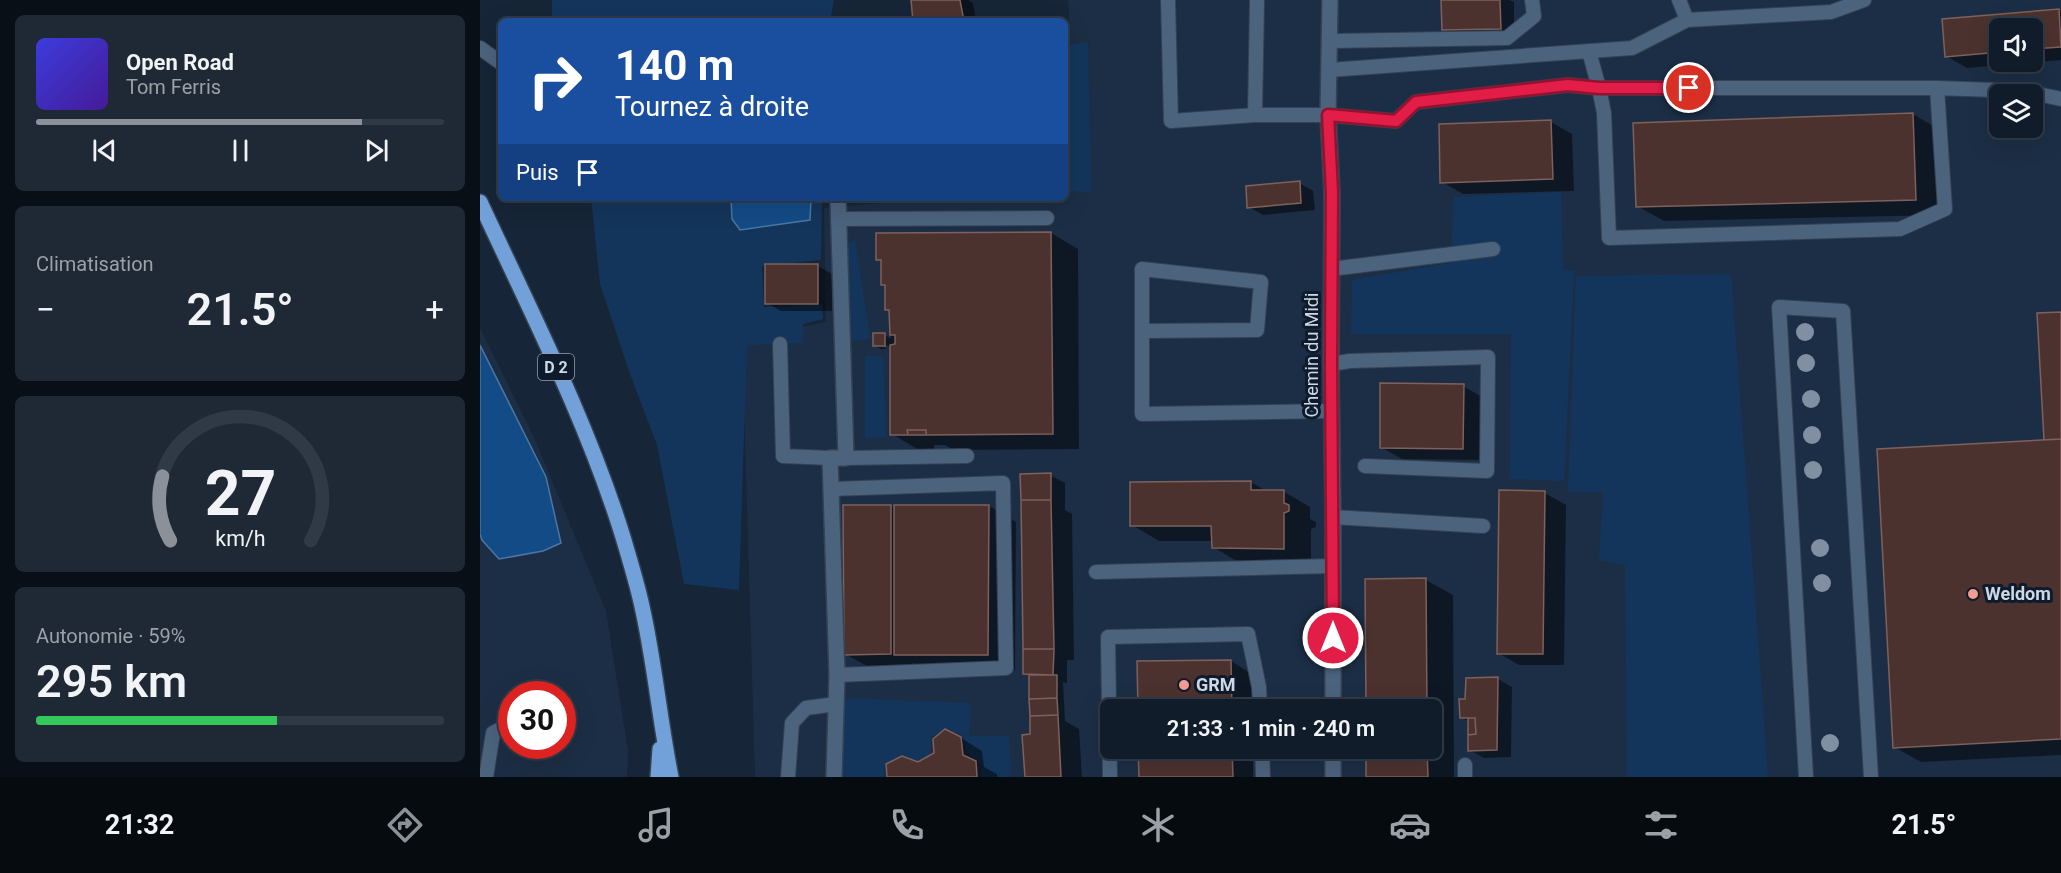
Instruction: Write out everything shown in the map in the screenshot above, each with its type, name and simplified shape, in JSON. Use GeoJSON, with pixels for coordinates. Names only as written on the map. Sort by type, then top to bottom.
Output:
{"type":"FeatureCollection","features":[{"type":"Feature","properties":{"kind":"main road","name":"D 2"},"geometry":{"type":"LineString","coordinates":[[480,202],[566,388],[601,473],[623,536],[643,611],[671,777]]}},
{"type":"Feature","properties":{"kind":"main road","name":"D 2"},"geometry":{"type":"LineString","coordinates":[[658,777],[661,728]]}},
{"type":"Feature","properties":{"kind":"street","name":"Chemin du Midi"},"geometry":{"type":"LineString","coordinates":[[1330,0],[1328,115],[1332,192],[1333,699]]}},
{"type":"Feature","properties":{"kind":"street"},"geometry":{"type":"LineString","coordinates":[[834,777],[837,675],[832,489],[838,458],[838,201]]}},
{"type":"Feature","properties":{"kind":"street"},"geometry":{"type":"LineString","coordinates":[[1333,759],[1333,777]]}},
{"type":"Feature","properties":{"kind":"lane"},"geometry":{"type":"LineString","coordinates":[[1168,0],[1171,121],[1255,115],[1328,115],[1396,121],[1416,102],[1568,85],[1599,88],[1937,88],[2023,91],[2061,99]]}},
{"type":"Feature","properties":{"kind":"lane"},"geometry":{"type":"LineString","coordinates":[[1255,115],[1257,0]]}},
{"type":"Feature","properties":{"kind":"lane"},"geometry":{"type":"LineString","coordinates":[[1331,41],[1507,38],[1533,16],[1532,0]]}},
{"type":"Feature","properties":{"kind":"lane"},"geometry":{"type":"LineString","coordinates":[[1679,0],[1687,20]]}},
{"type":"Feature","properties":{"kind":"lane"},"geometry":{"type":"LineString","coordinates":[[1329,70],[1632,48],[1687,20],[1831,12],[1864,0]]}},
{"type":"Feature","properties":{"kind":"lane"},"geometry":{"type":"LineString","coordinates":[[480,48],[498,61]]}},
{"type":"Feature","properties":{"kind":"lane"},"geometry":{"type":"LineString","coordinates":[[1589,51],[1604,113],[1609,238],[1900,229],[1945,209],[1937,88]]}},
{"type":"Feature","properties":{"kind":"lane"},"geometry":{"type":"LineString","coordinates":[[838,219],[1047,218]]}},
{"type":"Feature","properties":{"kind":"lane"},"geometry":{"type":"LineString","coordinates":[[1331,269],[1492,249]]}},
{"type":"Feature","properties":{"kind":"lane"},"geometry":{"type":"LineString","coordinates":[[1143,331],[1257,330],[1261,282],[1142,269],[1142,414],[1331,411]]}},
{"type":"Feature","properties":{"kind":"lane"},"geometry":{"type":"LineString","coordinates":[[1806,777],[1779,307],[1843,311],[1871,777]]}},
{"type":"Feature","properties":{"kind":"lane"},"geometry":{"type":"LineString","coordinates":[[780,344],[783,456],[838,458],[967,456]]}},
{"type":"Feature","properties":{"kind":"lane"},"geometry":{"type":"LineString","coordinates":[[1331,364],[1350,361],[1488,357],[1487,471],[1365,466]]}},
{"type":"Feature","properties":{"kind":"lane"},"geometry":{"type":"LineString","coordinates":[[832,489],[1002,483],[1006,668],[837,675]]}},
{"type":"Feature","properties":{"kind":"lane"},"geometry":{"type":"LineString","coordinates":[[1333,517],[1482,526]]}},
{"type":"Feature","properties":{"kind":"lane"},"geometry":{"type":"LineString","coordinates":[[1096,572],[1333,566]]}},
{"type":"Feature","properties":{"kind":"lane"},"geometry":{"type":"LineString","coordinates":[[1109,699],[1108,636],[1248,634],[1260,687],[1260,699]]}},
{"type":"Feature","properties":{"kind":"lane"},"geometry":{"type":"LineString","coordinates":[[788,777],[792,723],[806,708],[836,704]]}},
{"type":"Feature","properties":{"kind":"lane"},"geometry":{"type":"LineString","coordinates":[[486,777],[493,733],[498,730]]}},
{"type":"Feature","properties":{"kind":"lane"},"geometry":{"type":"LineString","coordinates":[[1110,759],[1110,777]]}},
{"type":"Feature","properties":{"kind":"lane"},"geometry":{"type":"LineString","coordinates":[[1262,759],[1263,777]]}},
{"type":"Feature","properties":{"kind":"shaded area"},"geometry":{"type":"Polygon","coordinates":[[[552,0],[834,0],[831,18],[552,18],[552,0]]]}},
{"type":"Feature","properties":{"kind":"shaded area"},"geometry":{"type":"Polygon","coordinates":[[[1068,0],[2061,0],[2061,777],[755,777],[742,339],[826,322],[824,208],[906,201],[1068,201],[1068,187],[1078,186],[1068,0]]]}},
{"type":"Feature","properties":{"kind":"shaded area"},"geometry":{"type":"Polygon","coordinates":[[[1088,42],[1091,192],[1068,191],[1068,45],[1088,42]]]}},
{"type":"Feature","properties":{"kind":"shaded area"},"geometry":{"type":"Polygon","coordinates":[[[1561,192],[1563,270],[1574,271],[1564,481],[1510,479],[1511,334],[1351,334],[1352,280],[1451,263],[1454,197],[1561,192]]]}},
{"type":"Feature","properties":{"kind":"shaded area"},"geometry":{"type":"Polygon","coordinates":[[[591,201],[822,201],[821,260],[762,266],[764,307],[822,305],[823,319],[803,324],[803,343],[747,345],[739,590],[684,584],[657,445],[600,284],[591,201]]]}},
{"type":"Feature","properties":{"kind":"shaded area"},"geometry":{"type":"Polygon","coordinates":[[[731,201],[811,201],[810,220],[740,230],[732,219],[731,201]]]}},
{"type":"Feature","properties":{"kind":"shaded area"},"geometry":{"type":"Polygon","coordinates":[[[855,240],[870,339],[845,341],[843,247],[855,240]]]}},
{"type":"Feature","properties":{"kind":"shaded area"},"geometry":{"type":"Polygon","coordinates":[[[1731,274],[1768,777],[1627,777],[1625,565],[1599,560],[1603,492],[1568,492],[1576,276],[1731,274]]]}},
{"type":"Feature","properties":{"kind":"shaded area"},"geometry":{"type":"Polygon","coordinates":[[[480,328],[533,435],[606,611],[628,751],[627,777],[480,777],[480,328]]]}},
{"type":"Feature","properties":{"kind":"shaded area"},"geometry":{"type":"Polygon","coordinates":[[[480,345],[546,477],[561,543],[543,551],[499,559],[482,540],[480,534],[480,345]]]}},
{"type":"Feature","properties":{"kind":"shaded area"},"geometry":{"type":"Polygon","coordinates":[[[865,356],[883,356],[886,437],[865,438],[865,356]]]}},
{"type":"Feature","properties":{"kind":"shaded area"},"geometry":{"type":"Polygon","coordinates":[[[841,698],[971,703],[969,736],[1009,736],[1011,777],[981,777],[982,766],[966,752],[964,735],[945,729],[931,737],[930,755],[918,762],[902,756],[884,766],[884,777],[841,777],[841,698]]]}},
{"type":"Feature","properties":{"kind":"building"},"geometry":{"type":"Polygon","coordinates":[[[911,0],[960,0],[963,18],[913,18],[911,0]]]}},
{"type":"Feature","properties":{"kind":"building"},"geometry":{"type":"Polygon","coordinates":[[[1441,0],[1500,0],[1501,29],[1442,30],[1441,0]]]}},
{"type":"Feature","properties":{"kind":"building"},"geometry":{"type":"Polygon","coordinates":[[[2059,9],[2061,47],[2043,48],[2043,18],[1989,18],[1989,53],[1945,57],[1942,19],[2059,9]]]}},
{"type":"Feature","properties":{"kind":"building"},"geometry":{"type":"Polygon","coordinates":[[[1913,113],[1916,200],[1636,207],[1633,123],[1913,113]]]}},
{"type":"Feature","properties":{"kind":"building"},"geometry":{"type":"Polygon","coordinates":[[[1551,120],[1553,179],[1440,183],[1439,124],[1551,120]]]}},
{"type":"Feature","properties":{"kind":"building"},"geometry":{"type":"Polygon","coordinates":[[[1300,181],[1301,203],[1247,208],[1246,186],[1300,181]]]}},
{"type":"Feature","properties":{"kind":"building"},"geometry":{"type":"Polygon","coordinates":[[[1051,232],[1053,434],[926,435],[926,430],[907,430],[908,435],[890,435],[890,345],[895,344],[895,335],[890,335],[889,310],[885,310],[885,285],[881,285],[881,260],[876,260],[876,233],[1051,232]]]}},
{"type":"Feature","properties":{"kind":"building"},"geometry":{"type":"Polygon","coordinates":[[[765,264],[818,264],[818,304],[765,304],[765,264]]]}},
{"type":"Feature","properties":{"kind":"building"},"geometry":{"type":"Polygon","coordinates":[[[2061,312],[2061,439],[2044,440],[2037,313],[2061,312]]]}},
{"type":"Feature","properties":{"kind":"building"},"geometry":{"type":"Polygon","coordinates":[[[873,333],[885,333],[885,346],[873,346],[873,333]]]}},
{"type":"Feature","properties":{"kind":"building"},"geometry":{"type":"Polygon","coordinates":[[[1380,383],[1464,384],[1463,449],[1380,448],[1380,383]]]}},
{"type":"Feature","properties":{"kind":"building"},"geometry":{"type":"Polygon","coordinates":[[[907,430],[926,430],[926,435],[908,435],[907,430]]]}},
{"type":"Feature","properties":{"kind":"building","name":"Weldom"},"geometry":{"type":"Polygon","coordinates":[[[2061,439],[2061,739],[1893,748],[1877,449],[2061,439]]]}},
{"type":"Feature","properties":{"kind":"building"},"geometry":{"type":"Polygon","coordinates":[[[1051,473],[1051,500],[1021,500],[1020,474],[1051,473]]]}},
{"type":"Feature","properties":{"kind":"building"},"geometry":{"type":"Polygon","coordinates":[[[1251,481],[1251,490],[1284,490],[1284,503],[1289,505],[1289,511],[1284,513],[1284,549],[1212,548],[1211,526],[1130,526],[1130,482],[1251,481]]]}},
{"type":"Feature","properties":{"kind":"building"},"geometry":{"type":"Polygon","coordinates":[[[1499,490],[1545,491],[1543,654],[1497,654],[1499,490]]]}},
{"type":"Feature","properties":{"kind":"building"},"geometry":{"type":"Polygon","coordinates":[[[1021,500],[1051,500],[1054,649],[1023,649],[1021,500]]]}},
{"type":"Feature","properties":{"kind":"building"},"geometry":{"type":"Polygon","coordinates":[[[843,505],[891,505],[891,654],[844,655],[843,505]]]}},
{"type":"Feature","properties":{"kind":"building"},"geometry":{"type":"Polygon","coordinates":[[[894,505],[989,505],[988,655],[894,655],[894,505]]]}},
{"type":"Feature","properties":{"kind":"building"},"geometry":{"type":"Polygon","coordinates":[[[1426,578],[1427,699],[1366,699],[1365,579],[1426,578]]]}},
{"type":"Feature","properties":{"kind":"building"},"geometry":{"type":"Polygon","coordinates":[[[1023,649],[1054,649],[1053,675],[1023,674],[1023,649]]]}},
{"type":"Feature","properties":{"kind":"building","name":"GRM"},"geometry":{"type":"Polygon","coordinates":[[[1231,660],[1232,699],[1138,699],[1137,661],[1231,660]]]}},
{"type":"Feature","properties":{"kind":"building"},"geometry":{"type":"Polygon","coordinates":[[[1029,675],[1057,675],[1057,698],[1029,699],[1029,675]]]}},
{"type":"Feature","properties":{"kind":"building"},"geometry":{"type":"Polygon","coordinates":[[[1498,677],[1497,750],[1468,751],[1468,735],[1476,734],[1475,718],[1460,718],[1459,699],[1465,699],[1466,678],[1498,677]]]}},
{"type":"Feature","properties":{"kind":"building"},"geometry":{"type":"Polygon","coordinates":[[[1057,698],[1058,715],[1030,716],[1029,699],[1057,698]]]}},
{"type":"Feature","properties":{"kind":"building"},"geometry":{"type":"Polygon","coordinates":[[[1058,715],[1061,777],[1025,777],[1022,735],[1030,734],[1030,716],[1058,715]]]}},
{"type":"Feature","properties":{"kind":"building"},"geometry":{"type":"Polygon","coordinates":[[[1468,718],[1475,718],[1476,734],[1468,735],[1468,718]]]}},
{"type":"Feature","properties":{"kind":"building"},"geometry":{"type":"Polygon","coordinates":[[[945,729],[961,737],[963,755],[976,761],[977,777],[887,777],[886,764],[902,756],[918,762],[934,753],[933,739],[945,729]]]}},
{"type":"Feature","properties":{"kind":"building","name":"GRM"},"geometry":{"type":"Polygon","coordinates":[[[1138,759],[1232,759],[1233,777],[1139,777],[1138,759]]]}},
{"type":"Feature","properties":{"kind":"building"},"geometry":{"type":"Polygon","coordinates":[[[1366,759],[1427,759],[1428,777],[1366,777],[1366,759]]]}},
{"type":"Feature","properties":{"kind":"place","name":"Weldom"},"geometry":{"type":"Point","coordinates":[1973,594]}},
{"type":"Feature","properties":{"kind":"place","name":"GRM"},"geometry":{"type":"Point","coordinates":[1184,685]}},
{"type":"Feature","properties":{"kind":"route"},"geometry":{"type":"LineString","coordinates":[[1333,638],[1332,192],[1328,115],[1396,121],[1416,102],[1568,85],[1599,88],[1689,88]]}}]}
